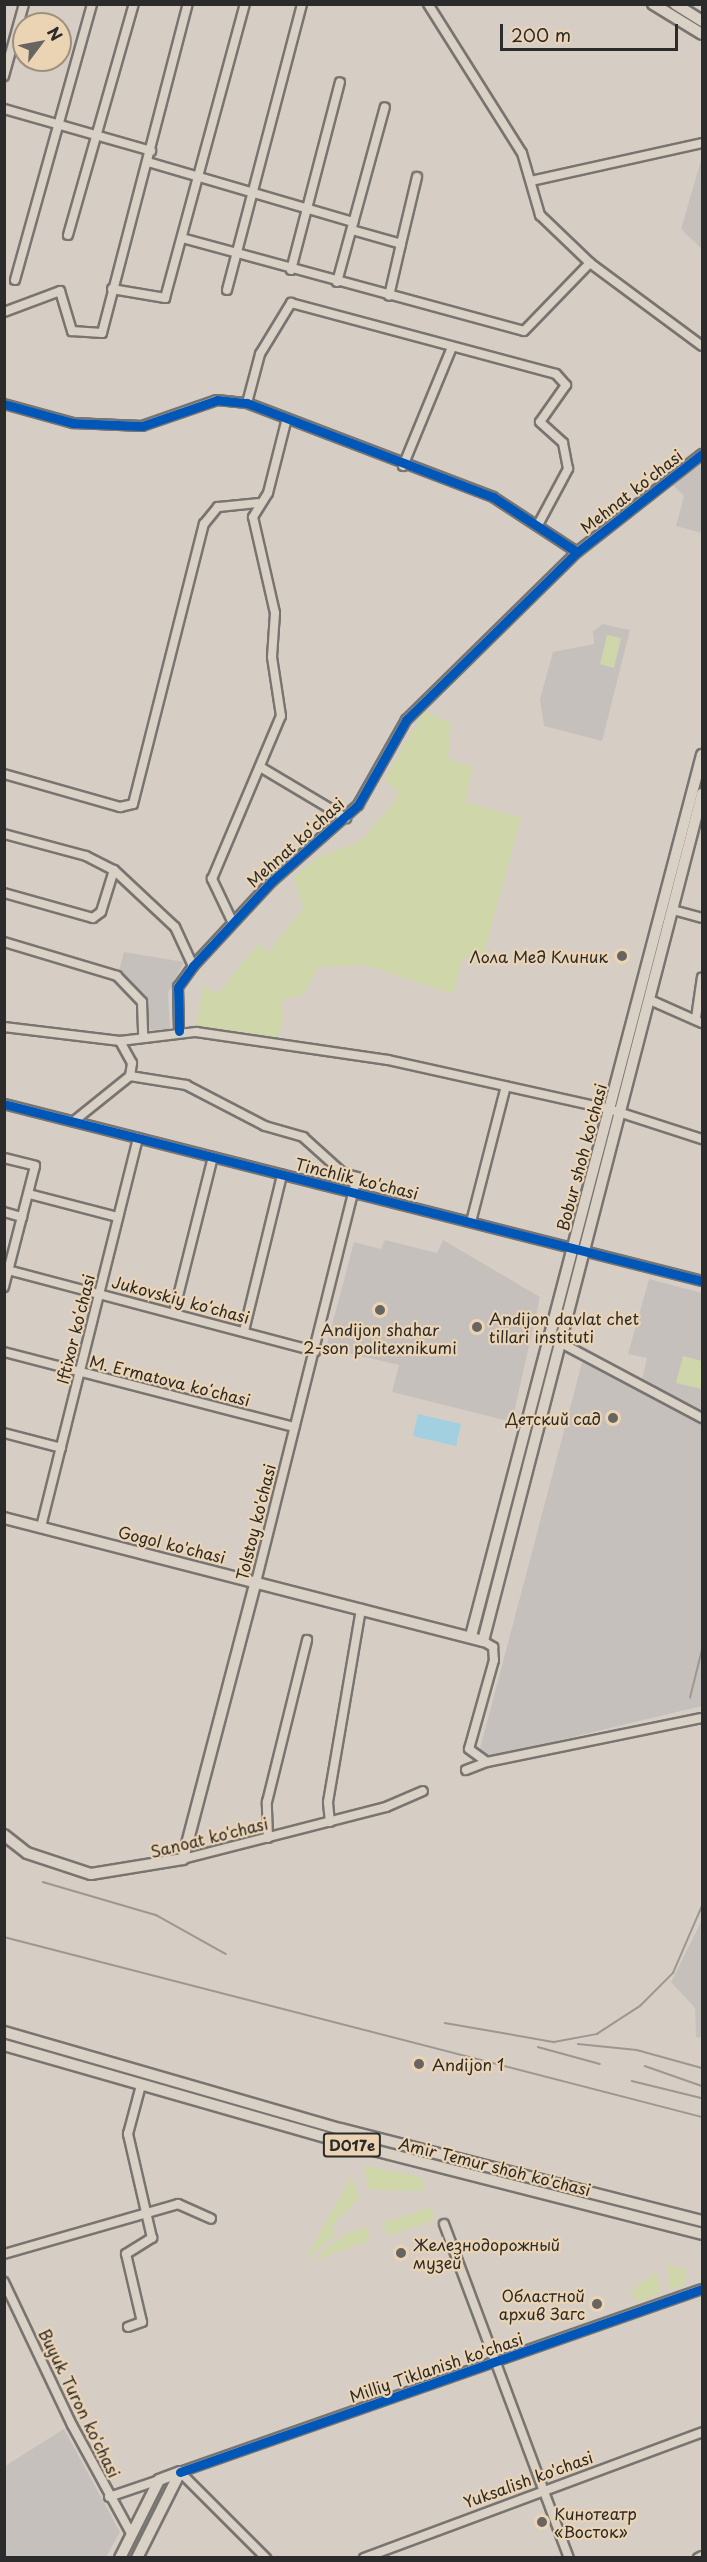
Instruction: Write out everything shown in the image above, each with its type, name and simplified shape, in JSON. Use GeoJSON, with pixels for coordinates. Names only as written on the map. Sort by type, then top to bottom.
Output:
{"type":"FeatureCollection","features":[{"type":"Feature","properties":{"kind":"main road"},"geometry":{"type":"LineString","coordinates":[[654,4],[702,34]]}},
{"type":"Feature","properties":{"kind":"main road"},"geometry":{"type":"LineString","coordinates":[[675,4],[702,21]]}},
{"type":"Feature","properties":{"kind":"main road","name":"Bobur shoh ko'chasi"},"geometry":{"type":"LineString","coordinates":[[471,1636],[493,1563],[702,755]]}},
{"type":"Feature","properties":{"kind":"main road","name":"Bobur shoh ko'chasi"},"geometry":{"type":"LineString","coordinates":[[483,1641],[702,795]]}},
{"type":"Feature","properties":{"kind":"main road","name":"Gogol ko'chasi"},"geometry":{"type":"LineString","coordinates":[[4,1518],[471,1636],[483,1641]]}},
{"type":"Feature","properties":{"kind":"main road"},"geometry":{"type":"LineString","coordinates":[[501,1531],[512,1533]]}},
{"type":"Feature","properties":{"kind":"main road"},"geometry":{"type":"LineString","coordinates":[[493,1563],[504,1566]]}},
{"type":"Feature","properties":{"kind":"main road","name":"Tolstoy ko'chasi"},"geometry":{"type":"LineString","coordinates":[[183,1859],[256,1581]]}},
{"type":"Feature","properties":{"kind":"main road","name":"Sanoat ko'chasi"},"geometry":{"type":"LineString","coordinates":[[4,1835],[27,1853],[91,1874],[183,1859]]}},
{"type":"Feature","properties":{"kind":"main road","name":"Amir Temur shoh ko'chasi"},"geometry":{"type":"LineString","coordinates":[[4,2032],[341,2129],[702,2221]]}},
{"type":"Feature","properties":{"kind":"main road","name":"Amir Temur shoh ko'chasi"},"geometry":{"type":"LineString","coordinates":[[4,2045],[338,2141],[702,2234]]}},
{"type":"Feature","properties":{"kind":"main road"},"geometry":{"type":"LineString","coordinates":[[338,2141],[341,2129]]}},
{"type":"Feature","properties":{"kind":"main road"},"geometry":{"type":"LineString","coordinates":[[120,2558],[159,2480],[180,2472]]}},
{"type":"Feature","properties":{"kind":"main road"},"geometry":{"type":"LineString","coordinates":[[137,2558],[180,2472]]}},
{"type":"Feature","properties":{"kind":"street"},"geometry":{"type":"LineString","coordinates":[[4,76],[24,4]]}},
{"type":"Feature","properties":{"kind":"street"},"geometry":{"type":"LineString","coordinates":[[15,280],[92,4]]}},
{"type":"Feature","properties":{"kind":"street"},"geometry":{"type":"LineString","coordinates":[[68,235],[134,4]]}},
{"type":"Feature","properties":{"kind":"street"},"geometry":{"type":"LineString","coordinates":[[4,312],[60,291],[72,331],[102,333],[188,4]]}},
{"type":"Feature","properties":{"kind":"street"},"geometry":{"type":"LineString","coordinates":[[112,289],[165,298],[200,177],[245,4]]}},
{"type":"Feature","properties":{"kind":"street"},"geometry":{"type":"LineString","coordinates":[[227,290],[255,194],[302,4]]}},
{"type":"Feature","properties":{"kind":"street"},"geometry":{"type":"LineString","coordinates":[[428,4],[505,123],[531,181],[540,215],[590,263],[702,346]]}},
{"type":"Feature","properties":{"kind":"street"},"geometry":{"type":"LineString","coordinates":[[291,270],[340,82]]}},
{"type":"Feature","properties":{"kind":"street"},"geometry":{"type":"LineString","coordinates":[[338,282],[385,107]]}},
{"type":"Feature","properties":{"kind":"street"},"geometry":{"type":"LineString","coordinates":[[4,109],[151,151]]}},
{"type":"Feature","properties":{"kind":"street"},"geometry":{"type":"LineString","coordinates":[[531,181],[702,143]]}},
{"type":"Feature","properties":{"kind":"street"},"geometry":{"type":"LineString","coordinates":[[148,162],[308,209],[402,244]]}},
{"type":"Feature","properties":{"kind":"street"},"geometry":{"type":"LineString","coordinates":[[389,296],[417,177]]}},
{"type":"Feature","properties":{"kind":"street"},"geometry":{"type":"LineString","coordinates":[[182,238],[291,270],[524,331],[590,263]]}},
{"type":"Feature","properties":{"kind":"street"},"geometry":{"type":"LineString","coordinates":[[4,404],[73,423],[142,426],[217,400],[247,403],[260,354],[291,303],[565,380],[540,422],[563,443],[568,469],[538,525]]}},
{"type":"Feature","properties":{"kind":"street"},"geometry":{"type":"LineString","coordinates":[[404,466],[452,347]]}},
{"type":"Feature","properties":{"kind":"street","name":"Mehnat koʻchasi"},"geometry":{"type":"LineString","coordinates":[[247,403],[286,422],[494,497],[577,552]]}},
{"type":"Feature","properties":{"kind":"street"},"geometry":{"type":"LineString","coordinates":[[232,921],[212,879],[262,768],[282,716],[272,657],[275,614],[253,517],[258,503],[268,493],[286,422]]}},
{"type":"Feature","properties":{"kind":"street","name":"Mehnat koʻchasi"},"geometry":{"type":"LineString","coordinates":[[179,1031],[178,987],[193,966],[232,921],[346,818],[371,791],[405,720],[577,552],[702,454]]}},
{"type":"Feature","properties":{"kind":"street"},"geometry":{"type":"LineString","coordinates":[[4,774],[120,807],[133,804],[204,524],[218,507],[258,503]]}},
{"type":"Feature","properties":{"kind":"street"},"geometry":{"type":"LineString","coordinates":[[262,768],[346,818]]}},
{"type":"Feature","properties":{"kind":"street"},"geometry":{"type":"LineString","coordinates":[[4,834],[86,856],[114,870],[175,927],[193,966]]}},
{"type":"Feature","properties":{"kind":"street"},"geometry":{"type":"LineString","coordinates":[[4,894],[93,918],[101,912],[114,870]]}},
{"type":"Feature","properties":{"kind":"street"},"geometry":{"type":"LineString","coordinates":[[673,910],[702,918]]}},
{"type":"Feature","properties":{"kind":"street"},"geometry":{"type":"LineString","coordinates":[[4,942],[117,976],[142,1002],[143,1035]]}},
{"type":"Feature","properties":{"kind":"street"},"geometry":{"type":"LineString","coordinates":[[650,1000],[699,1020],[702,977]]}},
{"type":"Feature","properties":{"kind":"street"},"geometry":{"type":"LineString","coordinates":[[4,1027],[120,1041],[143,1035],[179,1031],[388,1060],[609,1109],[702,1139]]}},
{"type":"Feature","properties":{"kind":"street"},"geometry":{"type":"LineString","coordinates":[[74,1121],[130,1076],[132,1063],[120,1041]]}},
{"type":"Feature","properties":{"kind":"street"},"geometry":{"type":"LineString","coordinates":[[130,1076],[186,1085],[265,1126],[303,1137],[343,1173],[357,1177],[356,1191]]}},
{"type":"Feature","properties":{"kind":"street"},"geometry":{"type":"LineString","coordinates":[[471,1222],[506,1086]]}},
{"type":"Feature","properties":{"kind":"street","name":"Tinchlik ko'chasi"},"geometry":{"type":"LineString","coordinates":[[4,1104],[282,1175],[356,1191],[702,1281]]}},
{"type":"Feature","properties":{"kind":"street","name":"Iftixor koʻchasi"},"geometry":{"type":"LineString","coordinates":[[41,1527],[138,1138]]}},
{"type":"Feature","properties":{"kind":"street"},"geometry":{"type":"LineString","coordinates":[[174,1312],[213,1157]]}},
{"type":"Feature","properties":{"kind":"street"},"geometry":{"type":"LineString","coordinates":[[4,1158],[35,1166],[4,1287]]}},
{"type":"Feature","properties":{"kind":"street"},"geometry":{"type":"LineString","coordinates":[[244,1331],[282,1175]]}},
{"type":"Feature","properties":{"kind":"street","name":"Tolstoy ko'chasi"},"geometry":{"type":"LineString","coordinates":[[256,1581],[356,1191]]}},
{"type":"Feature","properties":{"kind":"street"},"geometry":{"type":"LineString","coordinates":[[29,1194],[118,1217]]}},
{"type":"Feature","properties":{"kind":"street"},"geometry":{"type":"LineString","coordinates":[[4,1212],[22,1217]]}},
{"type":"Feature","properties":{"kind":"street","name":"Jukovskiy koʻchasi"},"geometry":{"type":"LineString","coordinates":[[7,1270],[174,1312],[315,1351]]}},
{"type":"Feature","properties":{"kind":"street"},"geometry":{"type":"LineString","coordinates":[[561,1343],[702,1418]]}},
{"type":"Feature","properties":{"kind":"street","name":"M. Ermatova koʻchasi"},"geometry":{"type":"LineString","coordinates":[[4,1352],[294,1427]]}},
{"type":"Feature","properties":{"kind":"street"},"geometry":{"type":"LineString","coordinates":[[4,1433],[60,1448]]}},
{"type":"Feature","properties":{"kind":"street"},"geometry":{"type":"LineString","coordinates":[[330,1822],[328,1802],[361,1609]]}},
{"type":"Feature","properties":{"kind":"street"},"geometry":{"type":"LineString","coordinates":[[268,1838],[267,1802],[307,1640]]}},
{"type":"Feature","properties":{"kind":"street"},"geometry":{"type":"LineString","coordinates":[[483,1641],[494,1647],[494,1660],[470,1749],[487,1762]]}},
{"type":"Feature","properties":{"kind":"street"},"geometry":{"type":"LineString","coordinates":[[466,1770],[487,1762],[702,1718]]}},
{"type":"Feature","properties":{"kind":"street","name":"Sanoat ko'chasi"},"geometry":{"type":"LineString","coordinates":[[183,1859],[330,1822],[423,1791]]}},
{"type":"Feature","properties":{"kind":"street"},"geometry":{"type":"LineString","coordinates":[[128,2327],[142,2322],[126,2254],[151,2239],[148,2216],[128,2134],[141,2085]]}},
{"type":"Feature","properties":{"kind":"street"},"geometry":{"type":"LineString","coordinates":[[4,2253],[148,2216],[185,2204],[211,2219]]}},
{"type":"Feature","properties":{"kind":"street"},"geometry":{"type":"LineString","coordinates":[[444,2224],[498,2362],[570,2558]]}},
{"type":"Feature","properties":{"kind":"street","name":"Buyuk Turon ko'chasi"},"geometry":{"type":"LineString","coordinates":[[4,2282],[110,2497],[132,2535]]}},
{"type":"Feature","properties":{"kind":"street","name":"Milliy Tiklanish ko'chasi"},"geometry":{"type":"LineString","coordinates":[[180,2472],[702,2289]]}},
{"type":"Feature","properties":{"kind":"street","name":"Yuksalish ko'chasi"},"geometry":{"type":"LineString","coordinates":[[364,2558],[544,2488],[702,2432]]}},
{"type":"Feature","properties":{"kind":"street"},"geometry":{"type":"LineString","coordinates":[[180,2472],[266,2558]]}},
{"type":"Feature","properties":{"kind":"street"},"geometry":{"type":"LineString","coordinates":[[110,2497],[159,2480]]}},
{"type":"Feature","properties":{"kind":"shaded area"},"geometry":{"type":"Polygon","coordinates":[[[702,157],[702,249],[681,229],[702,157]]]}},
{"type":"Feature","properties":{"kind":"shaded area"},"geometry":{"type":"Polygon","coordinates":[[[702,458],[702,533],[676,526],[684,496],[672,484],[702,458]]]}},
{"type":"Feature","properties":{"kind":"shaded area"},"geometry":{"type":"Polygon","coordinates":[[[603,624],[630,630],[602,741],[544,726],[540,699],[553,652],[594,644],[593,631],[603,624]]]}},
{"type":"Feature","properties":{"kind":"shaded area"},"geometry":{"type":"Polygon","coordinates":[[[124,952],[184,962],[168,993],[170,1029],[146,1030],[146,998],[119,971],[124,952]]]}},
{"type":"Feature","properties":{"kind":"shaded area","name":"Andijon davlat chet tillari instituti"},"geometry":{"type":"Polygon","coordinates":[[[385,1240],[437,1253],[443,1240],[540,1297],[512,1422],[392,1392],[399,1365],[326,1348],[354,1242],[381,1249],[385,1240]]]}},
{"type":"Feature","properties":{"kind":"shaded area"},"geometry":{"type":"Polygon","coordinates":[[[649,1279],[702,1293],[702,1413],[642,1379],[647,1358],[628,1354],[649,1279]]]}},
{"type":"Feature","properties":{"kind":"shaded area"},"geometry":{"type":"Polygon","coordinates":[[[583,1359],[702,1425],[702,1706],[477,1760],[583,1359]]]}},
{"type":"Feature","properties":{"kind":"shaded area"},"geometry":{"type":"Polygon","coordinates":[[[702,1920],[702,2038],[696,2037],[695,2008],[671,1982],[702,1920]]]}},
{"type":"Feature","properties":{"kind":"shaded area"},"geometry":{"type":"Polygon","coordinates":[[[64,2429],[120,2532],[106,2557],[5,2557],[5,2466],[64,2429]]]}},
{"type":"Feature","properties":{"kind":"green space"},"geometry":{"type":"Polygon","coordinates":[[[607,635],[621,638],[614,668],[600,664],[607,635]]]}},
{"type":"Feature","properties":{"kind":"green space"},"geometry":{"type":"Polygon","coordinates":[[[424,711],[451,724],[448,760],[472,766],[466,802],[521,818],[482,961],[463,957],[453,994],[365,965],[319,967],[304,994],[280,1002],[284,1017],[277,1041],[195,1028],[204,986],[218,994],[258,944],[269,952],[303,908],[294,877],[318,857],[360,841],[393,804],[399,792],[384,780],[424,711]]]}},
{"type":"Feature","properties":{"kind":"green space"},"geometry":{"type":"Polygon","coordinates":[[[683,1356],[702,1361],[702,1389],[676,1383],[683,1356]]]}},
{"type":"Feature","properties":{"kind":"green space"},"geometry":{"type":"Polygon","coordinates":[[[364,2165],[421,2177],[425,2191],[369,2190],[364,2165]]]}},
{"type":"Feature","properties":{"kind":"green space"},"geometry":{"type":"Polygon","coordinates":[[[351,2176],[359,2199],[336,2221],[331,2230],[338,2233],[306,2259],[351,2176]]]}},
{"type":"Feature","properties":{"kind":"green space"},"geometry":{"type":"Polygon","coordinates":[[[431,2207],[435,2220],[388,2236],[383,2223],[431,2207]]]}},
{"type":"Feature","properties":{"kind":"green space"},"geometry":{"type":"Polygon","coordinates":[[[366,2227],[370,2241],[313,2261],[343,2235],[366,2227]]]}},
{"type":"Feature","properties":{"kind":"green space"},"geometry":{"type":"Polygon","coordinates":[[[668,2264],[685,2269],[685,2285],[669,2290],[668,2264]]]}},
{"type":"Feature","properties":{"kind":"green space"},"geometry":{"type":"Polygon","coordinates":[[[656,2272],[661,2293],[636,2302],[631,2291],[656,2272]]]}},
{"type":"Feature","properties":{"kind":"water"},"geometry":{"type":"Polygon","coordinates":[[[418,1414],[461,1424],[456,1446],[413,1436],[418,1414]]]}},
{"type":"Feature","properties":{"kind":"railway"},"geometry":{"type":"LineString","coordinates":[[690,1698],[702,1650]]}},
{"type":"Feature","properties":{"kind":"railway"},"geometry":{"type":"LineString","coordinates":[[43,1882],[156,1915],[226,1954]]}},
{"type":"Feature","properties":{"kind":"railway"},"geometry":{"type":"LineString","coordinates":[[445,2023],[554,2042],[597,2034],[640,2006],[673,1973],[702,1906]]}},
{"type":"Feature","properties":{"kind":"railway"},"geometry":{"type":"LineString","coordinates":[[4,1937],[702,2117]]}},
{"type":"Feature","properties":{"kind":"railway"},"geometry":{"type":"LineString","coordinates":[[578,2044],[637,2050],[702,2068]]}},
{"type":"Feature","properties":{"kind":"railway"},"geometry":{"type":"LineString","coordinates":[[538,2047],[600,2064]]}},
{"type":"Feature","properties":{"kind":"railway"},"geometry":{"type":"LineString","coordinates":[[645,2066],[702,2086]]}},
{"type":"Feature","properties":{"kind":"railway"},"geometry":{"type":"LineString","coordinates":[[632,2081],[702,2098]]}},
{"type":"Feature","properties":{"kind":"cycle path"},"geometry":{"type":"LineString","coordinates":[[4,404],[73,423],[142,426],[217,400],[247,403],[493,497],[577,552],[702,454]]}},
{"type":"Feature","properties":{"kind":"cycle path"},"geometry":{"type":"LineString","coordinates":[[179,1031],[178,987],[193,966],[272,881],[358,805],[406,720],[577,552]]}},
{"type":"Feature","properties":{"kind":"cycle path"},"geometry":{"type":"LineString","coordinates":[[4,1104],[702,1281]]}},
{"type":"Feature","properties":{"kind":"cycle path"},"geometry":{"type":"LineString","coordinates":[[180,2472],[702,2289]]}},
{"type":"Feature","properties":{"kind":"place","name":"Лола Мед Клиник"},"geometry":{"type":"Point","coordinates":[622,956]}},
{"type":"Feature","properties":{"kind":"place","name":"Andijon shahar 2-son politexnikumi"},"geometry":{"type":"Point","coordinates":[380,1310]}},
{"type":"Feature","properties":{"kind":"place","name":"Andijon davlat chet tillari instituti"},"geometry":{"type":"Point","coordinates":[477,1327]}},
{"type":"Feature","properties":{"kind":"place","name":"Детский сад"},"geometry":{"type":"Point","coordinates":[613,1418]}},
{"type":"Feature","properties":{"kind":"place","name":"Andijon 1"},"geometry":{"type":"Point","coordinates":[419,2064]}},
{"type":"Feature","properties":{"kind":"place","name":"Железнодорожный музей"},"geometry":{"type":"Point","coordinates":[401,2253]}},
{"type":"Feature","properties":{"kind":"place","name":"Областной архив Загс"},"geometry":{"type":"Point","coordinates":[597,2304]}},
{"type":"Feature","properties":{"kind":"place","name":"Кинотеатр «Восток»"},"geometry":{"type":"Point","coordinates":[542,2522]}}]}
